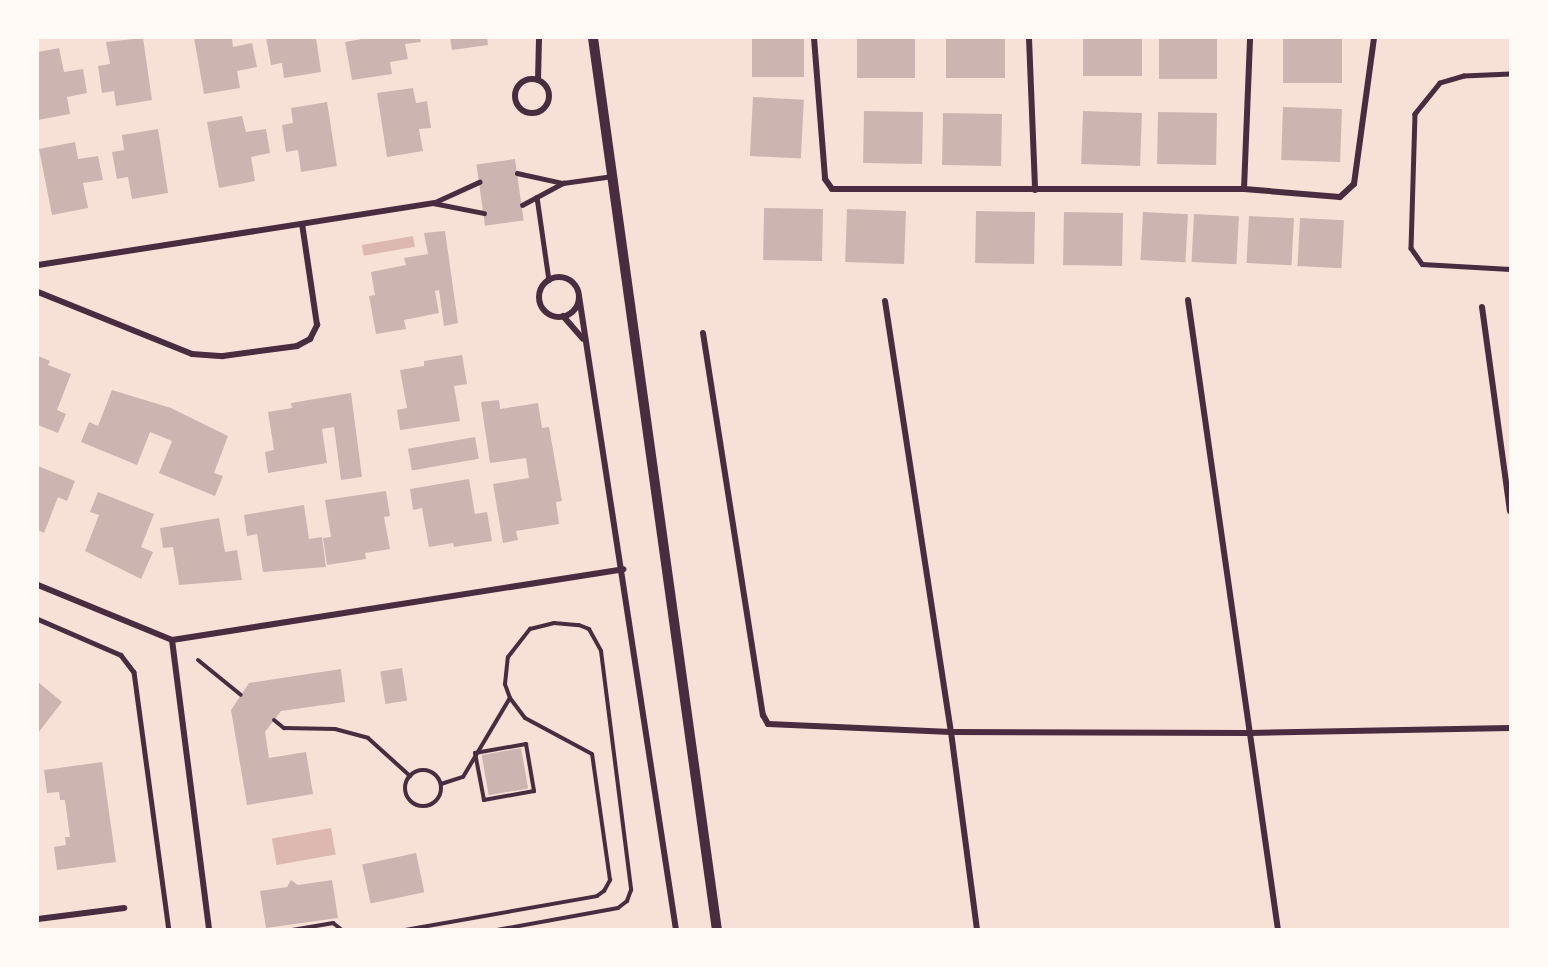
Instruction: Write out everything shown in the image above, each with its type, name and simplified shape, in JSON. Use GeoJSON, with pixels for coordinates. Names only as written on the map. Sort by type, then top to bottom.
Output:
{"type":"FeatureCollection","features":[{"type":"Feature","properties":{"kind":"street"},"geometry":{"type":"LineString","coordinates":[[538,80],[524,81],[516,92],[518,105],[523,110],[537,112],[547,103],[547,90],[538,80],[539,38]]}},
{"type":"Feature","properties":{"kind":"street"},"geometry":{"type":"LineString","coordinates":[[593,38],[717,930]]}},
{"type":"Feature","properties":{"kind":"street"},"geometry":{"type":"LineString","coordinates":[[814,38],[825,179],[832,189],[1244,189],[1340,196],[1350,192],[1356,174],[1374,38]]}},
{"type":"Feature","properties":{"kind":"street"},"geometry":{"type":"LineString","coordinates":[[1029,38],[1035,190]]}},
{"type":"Feature","properties":{"kind":"street"},"geometry":{"type":"LineString","coordinates":[[1244,189],[1250,38]]}},
{"type":"Feature","properties":{"kind":"street"},"geometry":{"type":"LineString","coordinates":[[38,265],[434,203]]}},
{"type":"Feature","properties":{"kind":"street"},"geometry":{"type":"LineString","coordinates":[[38,292],[192,354],[223,356],[297,346],[310,339],[317,325],[302,224]]}},
{"type":"Feature","properties":{"kind":"street"},"geometry":{"type":"LineString","coordinates":[[579,296],[577,307],[563,316],[549,314],[541,304],[540,291],[549,280],[568,279],[579,296],[623,569],[676,930]]}},
{"type":"Feature","properties":{"kind":"street"},"geometry":{"type":"LineString","coordinates":[[1188,300],[1278,930]]}},
{"type":"Feature","properties":{"kind":"street"},"geometry":{"type":"LineString","coordinates":[[885,301],[951,732],[977,930]]}},
{"type":"Feature","properties":{"kind":"street"},"geometry":{"type":"LineString","coordinates":[[1482,307],[1510,510]]}},
{"type":"Feature","properties":{"kind":"street"},"geometry":{"type":"LineString","coordinates":[[563,316],[585,342]]}},
{"type":"Feature","properties":{"kind":"street"},"geometry":{"type":"LineString","coordinates":[[703,333],[763,715],[768,724],[951,732],[1250,733],[1510,728]]}},
{"type":"Feature","properties":{"kind":"street"},"geometry":{"type":"LineString","coordinates":[[38,585],[172,640],[623,569]]}},
{"type":"Feature","properties":{"kind":"street"},"geometry":{"type":"LineString","coordinates":[[172,640],[209,930]]}},
{"type":"Feature","properties":{"kind":"street"},"geometry":{"type":"LineString","coordinates":[[38,919],[124,908]]}},
{"type":"Feature","properties":{"kind":"lane"},"geometry":{"type":"LineString","coordinates":[[1510,74],[1464,76],[1440,83],[1415,114],[1410,248],[1422,264],[1510,269]]}},
{"type":"Feature","properties":{"kind":"lane"},"geometry":{"type":"LineString","coordinates":[[517,173],[563,183],[613,176]]}},
{"type":"Feature","properties":{"kind":"lane"},"geometry":{"type":"LineString","coordinates":[[434,203],[479,182]]}},
{"type":"Feature","properties":{"kind":"lane"},"geometry":{"type":"LineString","coordinates":[[522,205],[563,183]]}},
{"type":"Feature","properties":{"kind":"lane"},"geometry":{"type":"LineString","coordinates":[[537,197],[549,280]]}},
{"type":"Feature","properties":{"kind":"lane"},"geometry":{"type":"LineString","coordinates":[[434,203],[484,213]]}},
{"type":"Feature","properties":{"kind":"lane"},"geometry":{"type":"LineString","coordinates":[[38,619],[121,655],[134,672],[169,930]]}},
{"type":"Feature","properties":{"kind":"path"},"geometry":{"type":"LineString","coordinates":[[405,930],[597,896],[610,880],[592,754],[537,726],[510,699],[505,671],[508,657],[521,636],[530,629],[566,622],[589,629],[602,651],[631,890],[627,901],[618,908],[497,930]]}},
{"type":"Feature","properties":{"kind":"path"},"geometry":{"type":"LineString","coordinates":[[198,660],[241,694]]}},
{"type":"Feature","properties":{"kind":"path"},"geometry":{"type":"LineString","coordinates":[[441,784],[463,777],[475,753],[510,699]]}},
{"type":"Feature","properties":{"kind":"path"},"geometry":{"type":"LineString","coordinates":[[274,720],[284,728],[335,729],[368,738],[410,776]]}},
{"type":"Feature","properties":{"kind":"path"},"geometry":{"type":"LineString","coordinates":[[526,744],[534,791],[484,800],[475,753],[526,744]]}},
{"type":"Feature","properties":{"kind":"path"},"geometry":{"type":"LineString","coordinates":[[425,770],[435,774],[441,784],[436,801],[419,806],[406,793],[410,776],[425,770]]}},
{"type":"Feature","properties":{"kind":"path"},"geometry":{"type":"LineString","coordinates":[[292,930],[333,923],[342,930]]}},
{"type":"Feature","properties":{"kind":"shaded area"},"geometry":{"type":"Polygon","coordinates":[[[413,236],[415,247],[364,256],[362,245],[413,236]]]}},
{"type":"Feature","properties":{"kind":"shaded area"},"geometry":{"type":"Polygon","coordinates":[[[331,828],[336,855],[277,865],[272,838],[331,828]]]}},
{"type":"Feature","properties":{"kind":"building"},"geometry":{"type":"Polygon","coordinates":[[[143,38],[152,100],[116,106],[114,91],[102,93],[98,66],[110,64],[106,42],[143,38]]]}},
{"type":"Feature","properties":{"kind":"building"},"geometry":{"type":"Polygon","coordinates":[[[194,38],[232,38],[233,47],[252,43],[257,67],[237,71],[240,88],[204,94],[194,38]]]}},
{"type":"Feature","properties":{"kind":"building"},"geometry":{"type":"Polygon","coordinates":[[[266,38],[316,38],[321,72],[284,78],[282,63],[271,65],[266,38]]]}},
{"type":"Feature","properties":{"kind":"building"},"geometry":{"type":"Polygon","coordinates":[[[367,38],[420,38],[421,42],[405,44],[408,59],[390,62],[392,74],[352,80],[345,42],[367,38]]]}},
{"type":"Feature","properties":{"kind":"building"},"geometry":{"type":"Polygon","coordinates":[[[450,38],[487,38],[488,45],[452,50],[450,38]]]}},
{"type":"Feature","properties":{"kind":"building"},"geometry":{"type":"Polygon","coordinates":[[[752,38],[804,38],[804,77],[752,77],[752,38]]]}},
{"type":"Feature","properties":{"kind":"building"},"geometry":{"type":"Polygon","coordinates":[[[857,38],[915,38],[915,78],[857,78],[857,38]]]}},
{"type":"Feature","properties":{"kind":"building"},"geometry":{"type":"Polygon","coordinates":[[[946,38],[1005,38],[1005,78],[946,78],[946,38]]]}},
{"type":"Feature","properties":{"kind":"building"},"geometry":{"type":"Polygon","coordinates":[[[1083,38],[1142,38],[1142,76],[1083,76],[1083,38]]]}},
{"type":"Feature","properties":{"kind":"building"},"geometry":{"type":"Polygon","coordinates":[[[1159,38],[1217,38],[1217,79],[1159,79],[1159,38]]]}},
{"type":"Feature","properties":{"kind":"building"},"geometry":{"type":"Polygon","coordinates":[[[1283,38],[1342,38],[1342,83],[1283,83],[1283,38]]]}},
{"type":"Feature","properties":{"kind":"building"},"geometry":{"type":"Polygon","coordinates":[[[59,48],[64,72],[83,69],[87,93],[67,97],[70,114],[38,120],[38,52],[59,48]]]}},
{"type":"Feature","properties":{"kind":"building"},"geometry":{"type":"Polygon","coordinates":[[[413,88],[416,103],[427,101],[431,128],[419,129],[423,151],[387,157],[377,93],[413,88]]]}},
{"type":"Feature","properties":{"kind":"building"},"geometry":{"type":"Polygon","coordinates":[[[753,97],[804,100],[801,159],[750,156],[753,97]]]}},
{"type":"Feature","properties":{"kind":"building"},"geometry":{"type":"Polygon","coordinates":[[[327,102],[337,166],[301,172],[298,150],[286,152],[282,125],[293,123],[291,108],[327,102]]]}},
{"type":"Feature","properties":{"kind":"building"},"geometry":{"type":"Polygon","coordinates":[[[1283,107],[1342,109],[1340,162],[1281,160],[1283,107]]]}},
{"type":"Feature","properties":{"kind":"building"},"geometry":{"type":"Polygon","coordinates":[[[864,111],[923,112],[922,164],[863,163],[864,111]]]}},
{"type":"Feature","properties":{"kind":"building"},"geometry":{"type":"Polygon","coordinates":[[[1083,111],[1142,113],[1140,166],[1081,164],[1083,111]]]}},
{"type":"Feature","properties":{"kind":"building"},"geometry":{"type":"Polygon","coordinates":[[[1158,112],[1217,113],[1216,165],[1157,164],[1158,112]]]}},
{"type":"Feature","properties":{"kind":"building"},"geometry":{"type":"Polygon","coordinates":[[[943,113],[1002,114],[1001,166],[942,165],[943,113]]]}},
{"type":"Feature","properties":{"kind":"building"},"geometry":{"type":"Polygon","coordinates":[[[242,116],[246,132],[266,129],[270,153],[251,157],[255,181],[219,188],[207,122],[242,116]]]}},
{"type":"Feature","properties":{"kind":"building"},"geometry":{"type":"Polygon","coordinates":[[[158,129],[168,193],[132,199],[128,177],[117,179],[112,152],[124,150],[122,135],[158,129]]]}},
{"type":"Feature","properties":{"kind":"building"},"geometry":{"type":"Polygon","coordinates":[[[75,142],[78,159],[98,156],[103,180],[83,183],[88,208],[52,215],[39,149],[75,142]]]}},
{"type":"Feature","properties":{"kind":"building"},"geometry":{"type":"Polygon","coordinates":[[[515,159],[524,220],[485,226],[476,164],[515,159]]]}},
{"type":"Feature","properties":{"kind":"building"},"geometry":{"type":"Polygon","coordinates":[[[764,208],[823,209],[822,261],[763,260],[764,208]]]}},
{"type":"Feature","properties":{"kind":"building"},"geometry":{"type":"Polygon","coordinates":[[[847,209],[906,211],[904,264],[845,262],[847,209]]]}},
{"type":"Feature","properties":{"kind":"building"},"geometry":{"type":"Polygon","coordinates":[[[976,211],[1035,212],[1034,264],[975,263],[976,211]]]}},
{"type":"Feature","properties":{"kind":"building"},"geometry":{"type":"Polygon","coordinates":[[[1064,212],[1123,213],[1122,266],[1063,265],[1064,212]]]}},
{"type":"Feature","properties":{"kind":"building"},"geometry":{"type":"Polygon","coordinates":[[[1143,212],[1188,214],[1185,262],[1140,260],[1143,212]]]}},
{"type":"Feature","properties":{"kind":"building"},"geometry":{"type":"Polygon","coordinates":[[[1194,214],[1239,216],[1236,264],[1191,262],[1194,214]]]}},
{"type":"Feature","properties":{"kind":"building"},"geometry":{"type":"Polygon","coordinates":[[[1249,216],[1294,218],[1291,265],[1247,263],[1249,216]]]}},
{"type":"Feature","properties":{"kind":"building"},"geometry":{"type":"Polygon","coordinates":[[[1300,218],[1344,220],[1341,268],[1297,266],[1300,218]]]}},
{"type":"Feature","properties":{"kind":"building"},"geometry":{"type":"Polygon","coordinates":[[[445,231],[458,323],[444,326],[439,290],[435,291],[439,313],[404,320],[406,329],[376,334],[369,296],[375,295],[371,272],[406,265],[404,258],[428,254],[424,233],[445,231]]]}},
{"type":"Feature","properties":{"kind":"building"},"geometry":{"type":"Polygon","coordinates":[[[462,355],[467,384],[454,386],[460,421],[400,430],[397,410],[407,408],[400,370],[424,366],[424,361],[462,355]]]}},
{"type":"Feature","properties":{"kind":"building"},"geometry":{"type":"Polygon","coordinates":[[[38,356],[50,361],[48,365],[71,374],[57,410],[66,414],[58,433],[38,425],[38,356]]]}},
{"type":"Feature","properties":{"kind":"building"},"geometry":{"type":"Polygon","coordinates":[[[112,390],[171,408],[228,436],[214,473],[223,476],[215,496],[159,473],[172,441],[160,436],[150,432],[137,465],[81,442],[89,422],[98,426],[112,390]]]}},
{"type":"Feature","properties":{"kind":"building"},"geometry":{"type":"Polygon","coordinates":[[[351,393],[362,477],[341,480],[334,427],[322,429],[327,463],[268,473],[265,452],[274,450],[268,412],[292,408],[291,403],[351,393]]]}},
{"type":"Feature","properties":{"kind":"building"},"geometry":{"type":"Polygon","coordinates":[[[499,400],[500,409],[538,403],[542,428],[549,427],[562,501],[556,502],[559,524],[516,531],[518,540],[503,543],[493,484],[529,478],[526,458],[490,463],[481,402],[499,400]]]}},
{"type":"Feature","properties":{"kind":"building"},"geometry":{"type":"Polygon","coordinates":[[[475,437],[479,459],[412,470],[408,449],[475,437]]]}},
{"type":"Feature","properties":{"kind":"building"},"geometry":{"type":"Polygon","coordinates":[[[38,466],[75,481],[67,501],[58,497],[44,533],[38,530],[38,466]]]}},
{"type":"Feature","properties":{"kind":"building"},"geometry":{"type":"Polygon","coordinates":[[[469,479],[475,514],[487,512],[492,541],[454,547],[453,543],[429,547],[422,508],[413,510],[410,489],[469,479]]]}},
{"type":"Feature","properties":{"kind":"building"},"geometry":{"type":"Polygon","coordinates":[[[386,491],[390,516],[384,517],[390,549],[365,553],[366,559],[327,565],[323,538],[331,537],[325,500],[386,491]]]}},
{"type":"Feature","properties":{"kind":"building"},"geometry":{"type":"Polygon","coordinates":[[[98,492],[154,514],[141,547],[153,552],[141,579],[85,551],[99,515],[90,512],[98,492]]]}},
{"type":"Feature","properties":{"kind":"building"},"geometry":{"type":"Polygon","coordinates":[[[304,505],[309,539],[322,537],[326,567],[263,572],[257,534],[247,536],[244,515],[304,505]]]}},
{"type":"Feature","properties":{"kind":"building"},"geometry":{"type":"Polygon","coordinates":[[[219,518],[225,552],[237,550],[242,580],[179,585],[173,547],[163,548],[160,528],[219,518]]]}},
{"type":"Feature","properties":{"kind":"building"},"geometry":{"type":"Polygon","coordinates":[[[402,668],[407,701],[385,704],[380,671],[402,668]]]}},
{"type":"Feature","properties":{"kind":"building"},"geometry":{"type":"Polygon","coordinates":[[[341,669],[345,702],[281,711],[265,732],[269,758],[306,752],[313,794],[247,805],[231,710],[249,683],[341,669]]]}},
{"type":"Feature","properties":{"kind":"building"},"geometry":{"type":"Polygon","coordinates":[[[38,682],[62,702],[38,733],[38,682]]]}},
{"type":"Feature","properties":{"kind":"building"},"geometry":{"type":"Polygon","coordinates":[[[521,748],[528,788],[489,795],[482,755],[521,748]]]}},
{"type":"Feature","properties":{"kind":"building"},"geometry":{"type":"Polygon","coordinates":[[[102,762],[116,862],[57,870],[54,847],[66,845],[65,837],[70,837],[65,800],[60,800],[59,792],[47,793],[44,770],[102,762]]]}},
{"type":"Feature","properties":{"kind":"building"},"geometry":{"type":"Polygon","coordinates":[[[416,853],[424,892],[371,904],[362,864],[416,853]]]}},
{"type":"Feature","properties":{"kind":"building"},"geometry":{"type":"Polygon","coordinates":[[[291,880],[298,885],[332,880],[338,918],[266,928],[260,891],[287,887],[291,880]]]}}]}
